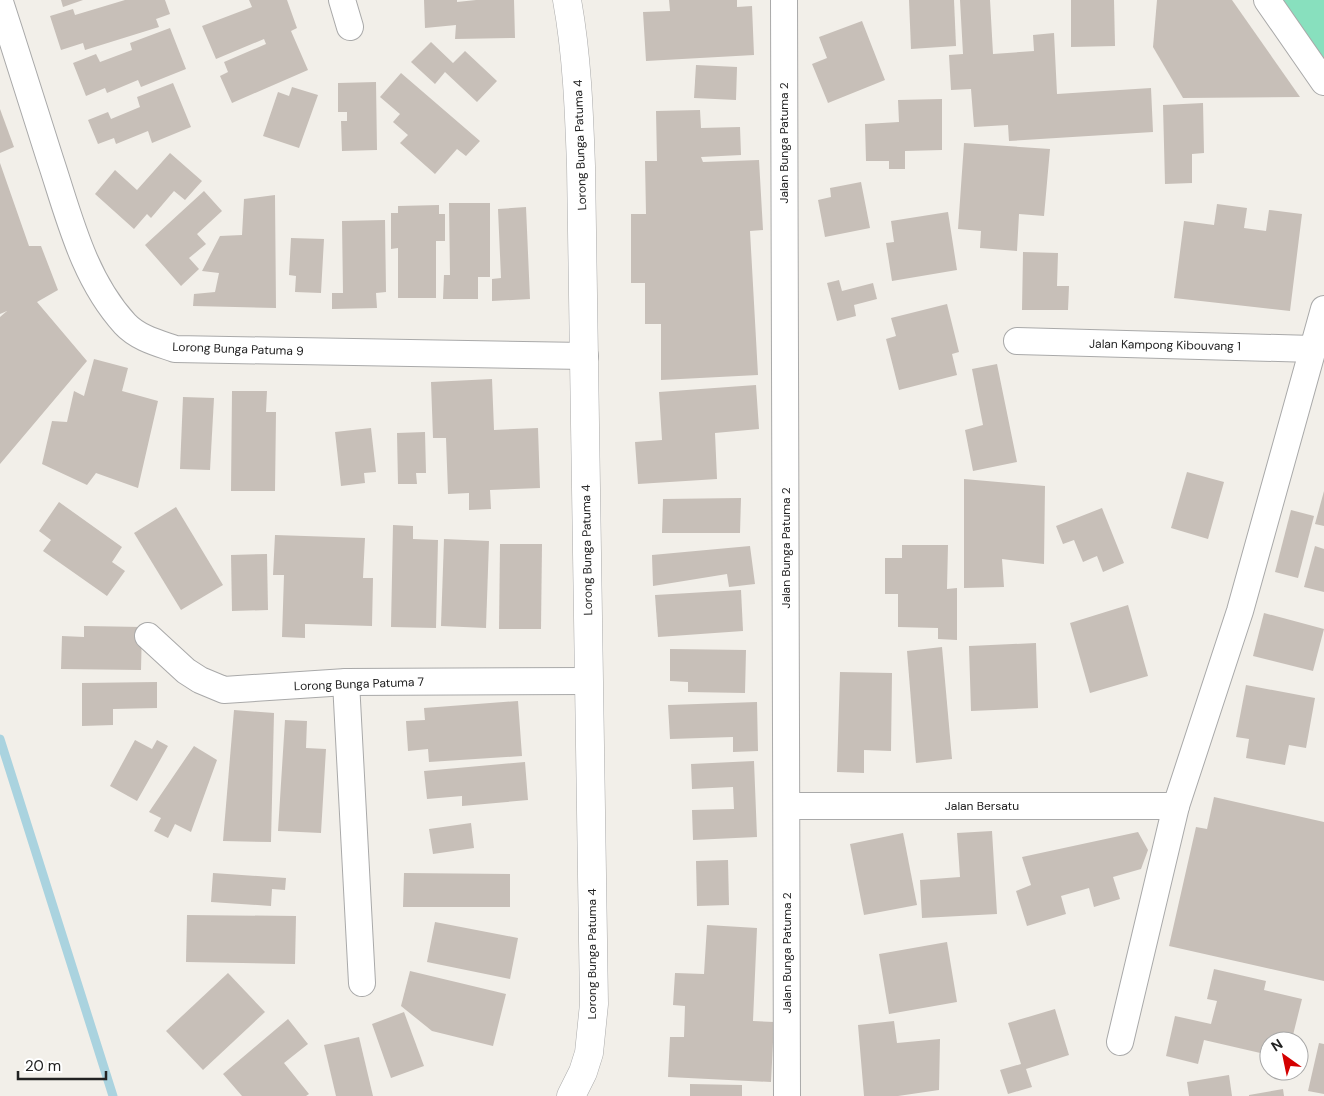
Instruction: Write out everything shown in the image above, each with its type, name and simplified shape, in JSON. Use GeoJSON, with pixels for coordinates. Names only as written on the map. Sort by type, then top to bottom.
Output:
{"type":"FeatureCollection","features":[{"type":"Feature","properties":{"kind":"street"},"geometry":{"type":"LineString","coordinates":[[342,0],[350,27]]}},
{"type":"Feature","properties":{"kind":"street","name":"Lorong Bunga Patuma 4"},"geometry":{"type":"LineString","coordinates":[[567,0],[574,37],[578,91],[585,356],[588,681],[594,1004],[589,1053],[583,1072],[571,1096]]}},
{"type":"Feature","properties":{"kind":"street","name":"Jalan Bunga Patuma 2"},"geometry":{"type":"LineString","coordinates":[[784,0],[788,806],[787,1096]]}},
{"type":"Feature","properties":{"kind":"street"},"geometry":{"type":"LineString","coordinates":[[1267,0],[1324,82]]}},
{"type":"Feature","properties":{"kind":"street","name":"Lorong Bunga Patuma 9"},"geometry":{"type":"LineString","coordinates":[[0,2],[77,242],[94,280],[109,304],[126,326],[147,339],[175,349],[585,356]]}},
{"type":"Feature","properties":{"kind":"street"},"geometry":{"type":"LineString","coordinates":[[1120,1042],[1176,806],[1240,611],[1324,309]]}},
{"type":"Feature","properties":{"kind":"street","name":"Jalan Kampong Kibouvang 1"},"geometry":{"type":"LineString","coordinates":[[1017,342],[1313,349]]}},
{"type":"Feature","properties":{"kind":"street","name":"Lorong Bunga Patuma 7"},"geometry":{"type":"LineString","coordinates":[[148,636],[193,676],[224,690],[346,682],[588,681]]}},
{"type":"Feature","properties":{"kind":"street"},"geometry":{"type":"LineString","coordinates":[[346,682],[362,983]]}},
{"type":"Feature","properties":{"kind":"street","name":"Jalan Bersatu"},"geometry":{"type":"LineString","coordinates":[[788,806],[1176,806]]}},
{"type":"Feature","properties":{"kind":"green space"},"geometry":{"type":"Polygon","coordinates":[[[1276,0],[1324,0],[1324,73],[1276,0]]]}},
{"type":"Feature","properties":{"kind":"building"},"geometry":{"type":"Polygon","coordinates":[[[61,0],[83,0],[63,7],[61,0]]]}},
{"type":"Feature","properties":{"kind":"building"},"geometry":{"type":"Polygon","coordinates":[[[125,0],[165,0],[170,14],[156,19],[159,27],[85,50],[83,43],[61,50],[50,16],[73,9],[75,15],[125,0]]]}},
{"type":"Feature","properties":{"kind":"building"},"geometry":{"type":"Polygon","coordinates":[[[249,0],[287,0],[297,28],[291,31],[308,70],[232,103],[220,76],[228,72],[224,62],[266,44],[264,39],[216,59],[202,26],[252,7],[249,0]]]}},
{"type":"Feature","properties":{"kind":"building"},"geometry":{"type":"Polygon","coordinates":[[[424,0],[457,0],[457,2],[514,0],[515,38],[455,39],[456,25],[425,28],[424,0]]]}},
{"type":"Feature","properties":{"kind":"building"},"geometry":{"type":"Polygon","coordinates":[[[669,0],[737,0],[737,7],[752,6],[754,55],[646,61],[643,12],[670,11],[669,0]]]}},
{"type":"Feature","properties":{"kind":"building"},"geometry":{"type":"Polygon","coordinates":[[[909,0],[954,0],[956,46],[911,49],[909,0]]]}},
{"type":"Feature","properties":{"kind":"building"},"geometry":{"type":"Polygon","coordinates":[[[960,0],[990,0],[993,54],[1034,51],[1033,35],[1054,33],[1057,94],[1151,88],[1153,132],[1009,141],[1008,125],[974,127],[971,89],[951,90],[949,55],[963,54],[960,0]]]}},
{"type":"Feature","properties":{"kind":"building"},"geometry":{"type":"Polygon","coordinates":[[[1071,0],[1114,0],[1115,46],[1071,47],[1071,0]]]}},
{"type":"Feature","properties":{"kind":"building"},"geometry":{"type":"Polygon","coordinates":[[[1157,0],[1232,0],[1300,97],[1183,98],[1153,47],[1157,0]]]}},
{"type":"Feature","properties":{"kind":"building"},"geometry":{"type":"Polygon","coordinates":[[[862,21],[885,80],[828,103],[812,64],[827,58],[819,37],[862,21]]]}},
{"type":"Feature","properties":{"kind":"building"},"geometry":{"type":"Polygon","coordinates":[[[170,28],[186,69],[141,87],[138,80],[107,93],[105,88],[86,96],[73,63],[96,54],[100,62],[132,50],[130,43],[170,28]]]}},
{"type":"Feature","properties":{"kind":"building"},"geometry":{"type":"Polygon","coordinates":[[[431,42],[453,63],[465,51],[497,81],[477,102],[445,72],[435,84],[411,62],[431,42]]]}},
{"type":"Feature","properties":{"kind":"building"},"geometry":{"type":"Polygon","coordinates":[[[696,65],[737,67],[736,100],[694,98],[696,65]]]}},
{"type":"Feature","properties":{"kind":"building"},"geometry":{"type":"Polygon","coordinates":[[[401,73],[480,141],[466,156],[457,149],[435,174],[400,143],[408,135],[393,122],[400,114],[380,97],[401,73]]]}},
{"type":"Feature","properties":{"kind":"building"},"geometry":{"type":"Polygon","coordinates":[[[376,82],[377,150],[342,151],[341,121],[347,121],[347,112],[338,112],[338,83],[376,82]]]}},
{"type":"Feature","properties":{"kind":"building"},"geometry":{"type":"Polygon","coordinates":[[[173,83],[191,127],[152,143],[148,131],[116,144],[114,138],[98,144],[88,120],[108,112],[111,119],[140,107],[137,97],[173,83]]]}},
{"type":"Feature","properties":{"kind":"building"},"geometry":{"type":"Polygon","coordinates":[[[292,87],[318,95],[299,148],[263,136],[278,92],[289,96],[292,87]]]}},
{"type":"Feature","properties":{"kind":"building"},"geometry":{"type":"Polygon","coordinates":[[[942,99],[942,150],[905,151],[905,169],[889,169],[889,161],[866,161],[865,124],[899,122],[898,100],[942,99]]]}},
{"type":"Feature","properties":{"kind":"building"},"geometry":{"type":"Polygon","coordinates":[[[1203,103],[1204,153],[1192,154],[1192,183],[1165,184],[1163,105],[1203,103]]]}},
{"type":"Feature","properties":{"kind":"building"},"geometry":{"type":"Polygon","coordinates":[[[0,109],[14,147],[0,153],[0,109]]]}},
{"type":"Feature","properties":{"kind":"building"},"geometry":{"type":"Polygon","coordinates":[[[700,110],[701,128],[740,127],[741,155],[701,157],[703,162],[759,160],[763,230],[750,231],[758,375],[661,380],[661,324],[645,324],[645,283],[631,283],[631,214],[646,214],[645,161],[657,161],[656,111],[700,110]]]}},
{"type":"Feature","properties":{"kind":"building"},"geometry":{"type":"Polygon","coordinates":[[[964,143],[1050,149],[1044,216],[1019,214],[1017,251],[980,248],[981,231],[958,229],[964,143]]]}},
{"type":"Feature","properties":{"kind":"building"},"geometry":{"type":"Polygon","coordinates":[[[170,153],[202,181],[185,200],[174,191],[151,218],[147,214],[134,229],[95,194],[115,170],[137,190],[170,153]]]}},
{"type":"Feature","properties":{"kind":"building"},"geometry":{"type":"Polygon","coordinates":[[[0,163],[29,246],[41,246],[58,290],[37,302],[87,361],[0,464],[0,317],[7,311],[0,314],[0,163]]]}},
{"type":"Feature","properties":{"kind":"building"},"geometry":{"type":"Polygon","coordinates":[[[861,182],[870,228],[825,237],[818,200],[831,197],[830,188],[861,182]]]}},
{"type":"Feature","properties":{"kind":"building"},"geometry":{"type":"Polygon","coordinates":[[[204,191],[222,211],[197,234],[206,244],[189,258],[199,269],[181,286],[145,245],[204,191]]]}},
{"type":"Feature","properties":{"kind":"building"},"geometry":{"type":"Polygon","coordinates":[[[275,195],[276,308],[193,306],[194,294],[215,292],[219,273],[202,271],[220,236],[242,235],[244,199],[275,195]]]}},
{"type":"Feature","properties":{"kind":"building"},"geometry":{"type":"Polygon","coordinates":[[[449,203],[490,203],[490,277],[478,277],[478,299],[443,299],[444,275],[450,275],[449,203]]]}},
{"type":"Feature","properties":{"kind":"building"},"geometry":{"type":"Polygon","coordinates":[[[1217,204],[1247,208],[1244,228],[1266,231],[1269,210],[1302,214],[1290,311],[1174,298],[1184,221],[1214,225],[1217,204]]]}},
{"type":"Feature","properties":{"kind":"building"},"geometry":{"type":"Polygon","coordinates":[[[439,205],[439,214],[445,214],[445,241],[436,241],[436,298],[398,298],[398,248],[391,249],[391,213],[398,213],[398,206],[439,205]]]}},
{"type":"Feature","properties":{"kind":"building"},"geometry":{"type":"Polygon","coordinates":[[[526,207],[530,299],[492,301],[492,279],[501,278],[498,209],[526,207]]]}},
{"type":"Feature","properties":{"kind":"building"},"geometry":{"type":"Polygon","coordinates":[[[948,212],[957,270],[892,281],[886,243],[894,242],[891,221],[948,212]]]}},
{"type":"Feature","properties":{"kind":"building"},"geometry":{"type":"Polygon","coordinates":[[[385,220],[386,292],[376,293],[377,308],[332,309],[332,293],[343,293],[342,221],[385,220]]]}},
{"type":"Feature","properties":{"kind":"building"},"geometry":{"type":"Polygon","coordinates":[[[291,238],[324,239],[321,293],[295,292],[296,276],[289,275],[291,238]]]}},
{"type":"Feature","properties":{"kind":"building"},"geometry":{"type":"Polygon","coordinates":[[[1023,252],[1058,253],[1057,286],[1069,286],[1068,310],[1022,310],[1023,252]]]}},
{"type":"Feature","properties":{"kind":"building"},"geometry":{"type":"Polygon","coordinates":[[[839,280],[842,291],[873,283],[877,299],[854,305],[856,316],[837,321],[827,283],[839,280]]]}},
{"type":"Feature","properties":{"kind":"building"},"geometry":{"type":"Polygon","coordinates":[[[947,304],[959,352],[952,354],[957,375],[899,390],[886,339],[896,336],[891,318],[947,304]]]}},
{"type":"Feature","properties":{"kind":"building"},"geometry":{"type":"Polygon","coordinates":[[[94,359],[128,368],[122,391],[158,401],[138,488],[96,473],[87,485],[42,464],[52,421],[67,422],[74,391],[84,396],[94,359]]]}},
{"type":"Feature","properties":{"kind":"building"},"geometry":{"type":"Polygon","coordinates":[[[997,364],[1017,462],[973,471],[965,430],[983,425],[972,369],[997,364]]]}},
{"type":"Feature","properties":{"kind":"building"},"geometry":{"type":"Polygon","coordinates":[[[492,379],[494,430],[538,428],[540,488],[490,490],[491,509],[469,510],[469,493],[448,494],[446,438],[433,438],[431,382],[492,379]]]}},
{"type":"Feature","properties":{"kind":"building"},"geometry":{"type":"Polygon","coordinates":[[[756,385],[759,429],[715,433],[717,479],[638,484],[635,442],[662,440],[659,392],[756,385]]]}},
{"type":"Feature","properties":{"kind":"building"},"geometry":{"type":"Polygon","coordinates":[[[232,391],[267,391],[266,412],[276,412],[275,491],[231,491],[232,391]]]}},
{"type":"Feature","properties":{"kind":"building"},"geometry":{"type":"Polygon","coordinates":[[[183,397],[214,398],[210,470],[180,469],[183,397]]]}},
{"type":"Feature","properties":{"kind":"building"},"geometry":{"type":"Polygon","coordinates":[[[371,428],[376,472],[364,473],[365,483],[341,486],[335,432],[371,428]]]}},
{"type":"Feature","properties":{"kind":"building"},"geometry":{"type":"Polygon","coordinates":[[[425,432],[426,473],[416,473],[417,484],[398,484],[397,433],[425,432]]]}},
{"type":"Feature","properties":{"kind":"building"},"geometry":{"type":"Polygon","coordinates":[[[1187,472],[1224,482],[1208,539],[1171,528],[1187,472]]]}},
{"type":"Feature","properties":{"kind":"building"},"geometry":{"type":"Polygon","coordinates":[[[964,479],[1045,486],[1044,564],[1002,559],[1004,587],[964,588],[964,479]]]}},
{"type":"Feature","properties":{"kind":"building"},"geometry":{"type":"Polygon","coordinates":[[[1324,491],[1324,526],[1315,524],[1324,491]]]}},
{"type":"Feature","properties":{"kind":"building"},"geometry":{"type":"Polygon","coordinates":[[[741,498],[740,533],[662,533],[663,499],[741,498]]]}},
{"type":"Feature","properties":{"kind":"building"},"geometry":{"type":"Polygon","coordinates":[[[59,502],[122,547],[112,562],[125,571],[107,596],[43,551],[51,540],[39,531],[59,502]]]}},
{"type":"Feature","properties":{"kind":"building"},"geometry":{"type":"Polygon","coordinates":[[[176,507],[223,585],[181,610],[134,533],[176,507]]]}},
{"type":"Feature","properties":{"kind":"building"},"geometry":{"type":"Polygon","coordinates":[[[1102,508],[1124,563],[1103,572],[1097,556],[1083,562],[1074,540],[1063,544],[1056,526],[1102,508]]]}},
{"type":"Feature","properties":{"kind":"building"},"geometry":{"type":"Polygon","coordinates":[[[1291,510],[1314,516],[1298,578],[1275,572],[1291,510]]]}},
{"type":"Feature","properties":{"kind":"building"},"geometry":{"type":"Polygon","coordinates":[[[393,525],[413,526],[413,539],[438,540],[436,628],[391,627],[393,525]]]}},
{"type":"Feature","properties":{"kind":"building"},"geometry":{"type":"Polygon","coordinates":[[[275,535],[365,538],[363,578],[373,578],[372,626],[305,624],[305,638],[282,637],[284,575],[273,575],[275,535]]]}},
{"type":"Feature","properties":{"kind":"building"},"geometry":{"type":"Polygon","coordinates":[[[444,539],[489,541],[486,628],[441,626],[444,539]]]}},
{"type":"Feature","properties":{"kind":"building"},"geometry":{"type":"Polygon","coordinates":[[[500,544],[542,544],[541,629],[499,629],[500,544]]]}},
{"type":"Feature","properties":{"kind":"building"},"geometry":{"type":"Polygon","coordinates":[[[902,545],[948,545],[947,589],[957,588],[957,640],[938,639],[938,628],[898,627],[898,594],[885,594],[885,558],[902,558],[902,545]]]}},
{"type":"Feature","properties":{"kind":"building"},"geometry":{"type":"Polygon","coordinates":[[[750,546],[755,584],[729,587],[727,574],[653,586],[652,555],[750,546]]]}},
{"type":"Feature","properties":{"kind":"building"},"geometry":{"type":"Polygon","coordinates":[[[1315,546],[1324,549],[1324,592],[1304,587],[1315,546]]]}},
{"type":"Feature","properties":{"kind":"building"},"geometry":{"type":"Polygon","coordinates":[[[267,554],[268,610],[232,611],[231,555],[267,554]]]}},
{"type":"Feature","properties":{"kind":"building"},"geometry":{"type":"Polygon","coordinates":[[[741,590],[743,631],[658,637],[655,595],[741,590]]]}},
{"type":"Feature","properties":{"kind":"building"},"geometry":{"type":"Polygon","coordinates":[[[1128,605],[1148,676],[1090,693],[1070,623],[1128,605]]]}},
{"type":"Feature","properties":{"kind":"building"},"geometry":{"type":"Polygon","coordinates":[[[1264,613],[1324,629],[1313,671],[1253,656],[1264,613]]]}},
{"type":"Feature","properties":{"kind":"building"},"geometry":{"type":"Polygon","coordinates":[[[84,626],[142,627],[141,670],[61,669],[62,636],[84,637],[84,626]]]}},
{"type":"Feature","properties":{"kind":"building"},"geometry":{"type":"Polygon","coordinates":[[[1036,643],[1038,708],[971,711],[969,646],[1036,643]]]}},
{"type":"Feature","properties":{"kind":"building"},"geometry":{"type":"Polygon","coordinates":[[[942,647],[952,759],[916,763],[907,651],[942,647]]]}},
{"type":"Feature","properties":{"kind":"building"},"geometry":{"type":"Polygon","coordinates":[[[670,649],[746,650],[745,693],[688,692],[688,682],[670,681],[670,649]]]}},
{"type":"Feature","properties":{"kind":"building"},"geometry":{"type":"Polygon","coordinates":[[[840,672],[892,673],[891,751],[864,750],[864,773],[837,772],[840,672]]]}},
{"type":"Feature","properties":{"kind":"building"},"geometry":{"type":"Polygon","coordinates":[[[157,682],[157,708],[113,709],[113,725],[82,726],[82,683],[157,682]]]}},
{"type":"Feature","properties":{"kind":"building"},"geometry":{"type":"Polygon","coordinates":[[[1246,685],[1315,698],[1306,748],[1289,745],[1285,765],[1246,758],[1249,739],[1236,737],[1246,685]]]}},
{"type":"Feature","properties":{"kind":"building"},"geometry":{"type":"Polygon","coordinates":[[[518,701],[522,756],[429,762],[428,749],[408,751],[406,721],[425,720],[424,708],[518,701]]]}},
{"type":"Feature","properties":{"kind":"building"},"geometry":{"type":"Polygon","coordinates":[[[757,702],[758,751],[733,752],[733,737],[670,739],[668,705],[757,702]]]}},
{"type":"Feature","properties":{"kind":"building"},"geometry":{"type":"Polygon","coordinates":[[[234,710],[274,713],[271,842],[223,841],[234,710]]]}},
{"type":"Feature","properties":{"kind":"building"},"geometry":{"type":"Polygon","coordinates":[[[285,720],[307,721],[306,748],[326,749],[321,833],[278,831],[285,720]]]}},
{"type":"Feature","properties":{"kind":"building"},"geometry":{"type":"Polygon","coordinates":[[[135,740],[152,749],[157,740],[168,746],[137,801],[110,786],[135,740]]]}},
{"type":"Feature","properties":{"kind":"building"},"geometry":{"type":"Polygon","coordinates":[[[194,746],[217,760],[191,832],[175,824],[168,838],[154,831],[161,818],[149,812],[194,746]]]}},
{"type":"Feature","properties":{"kind":"building"},"geometry":{"type":"Polygon","coordinates":[[[754,761],[757,837],[693,840],[692,810],[734,809],[733,787],[692,789],[691,764],[754,761]]]}},
{"type":"Feature","properties":{"kind":"building"},"geometry":{"type":"Polygon","coordinates":[[[525,762],[528,800],[462,806],[462,796],[427,799],[424,771],[525,762]]]}},
{"type":"Feature","properties":{"kind":"building"},"geometry":{"type":"Polygon","coordinates":[[[1214,797],[1324,822],[1324,981],[1169,946],[1196,827],[1207,829],[1214,797]]]}},
{"type":"Feature","properties":{"kind":"building"},"geometry":{"type":"Polygon","coordinates":[[[471,823],[474,848],[433,854],[429,829],[471,823]]]}},
{"type":"Feature","properties":{"kind":"building"},"geometry":{"type":"Polygon","coordinates":[[[992,831],[997,914],[922,918],[920,880],[960,877],[957,833],[992,831]]]}},
{"type":"Feature","properties":{"kind":"building"},"geometry":{"type":"Polygon","coordinates":[[[1138,832],[1148,850],[1141,869],[1113,877],[1120,899],[1094,907],[1089,888],[1061,896],[1066,914],[1027,926],[1016,891],[1031,885],[1022,857],[1138,832]]]}},
{"type":"Feature","properties":{"kind":"building"},"geometry":{"type":"Polygon","coordinates":[[[903,833],[917,905],[864,915],[850,844],[903,833]]]}},
{"type":"Feature","properties":{"kind":"building"},"geometry":{"type":"Polygon","coordinates":[[[728,860],[729,905],[697,906],[696,861],[728,860]]]}},
{"type":"Feature","properties":{"kind":"building"},"geometry":{"type":"Polygon","coordinates":[[[213,873],[286,878],[285,890],[272,889],[271,906],[211,902],[213,873]]]}},
{"type":"Feature","properties":{"kind":"building"},"geometry":{"type":"Polygon","coordinates":[[[404,873],[510,874],[510,907],[403,907],[404,873]]]}},
{"type":"Feature","properties":{"kind":"building"},"geometry":{"type":"Polygon","coordinates":[[[187,915],[296,916],[295,964],[186,962],[187,915]]]}},
{"type":"Feature","properties":{"kind":"building"},"geometry":{"type":"Polygon","coordinates":[[[435,922],[518,938],[510,979],[427,962],[435,922]]]}},
{"type":"Feature","properties":{"kind":"building"},"geometry":{"type":"Polygon","coordinates":[[[707,925],[757,928],[753,1021],[774,1022],[771,1082],[668,1077],[670,1037],[684,1037],[685,1006],[673,1005],[675,973],[704,974],[707,925]]]}},
{"type":"Feature","properties":{"kind":"building"},"geometry":{"type":"Polygon","coordinates":[[[947,942],[957,1002],[889,1014],[879,954],[947,942]]]}},
{"type":"Feature","properties":{"kind":"building"},"geometry":{"type":"Polygon","coordinates":[[[1214,969],[1266,981],[1264,990],[1302,999],[1294,1031],[1259,1031],[1259,1053],[1204,1040],[1198,1064],[1166,1056],[1175,1016],[1211,1024],[1217,1001],[1207,999],[1214,969]]]}},
{"type":"Feature","properties":{"kind":"building"},"geometry":{"type":"Polygon","coordinates":[[[410,971],[506,994],[493,1046],[432,1031],[401,1006],[410,971]]]}},
{"type":"Feature","properties":{"kind":"building"},"geometry":{"type":"Polygon","coordinates":[[[228,973],[265,1012],[203,1070],[166,1031],[228,973]]]}},
{"type":"Feature","properties":{"kind":"building"},"geometry":{"type":"Polygon","coordinates":[[[1055,1009],[1069,1055],[1026,1069],[1032,1087],[1008,1094],[1000,1070],[1021,1064],[1008,1023],[1055,1009]]]}},
{"type":"Feature","properties":{"kind":"building"},"geometry":{"type":"Polygon","coordinates":[[[404,1012],[424,1066],[391,1078],[372,1024],[404,1012]]]}},
{"type":"Feature","properties":{"kind":"building"},"geometry":{"type":"Polygon","coordinates":[[[288,1019],[308,1044],[284,1063],[309,1094],[306,1096],[242,1096],[223,1074],[288,1019]]]}},
{"type":"Feature","properties":{"kind":"building"},"geometry":{"type":"Polygon","coordinates":[[[894,1021],[897,1043],[940,1039],[939,1090],[898,1096],[864,1096],[858,1025],[894,1021]]]}},
{"type":"Feature","properties":{"kind":"building"},"geometry":{"type":"Polygon","coordinates":[[[359,1037],[373,1096],[336,1096],[324,1045],[359,1037]]]}},
{"type":"Feature","properties":{"kind":"building"},"geometry":{"type":"Polygon","coordinates":[[[1319,1043],[1324,1044],[1324,1094],[1308,1091],[1319,1043]]]}},
{"type":"Feature","properties":{"kind":"building"},"geometry":{"type":"Polygon","coordinates":[[[1229,1075],[1232,1096],[1189,1096],[1187,1082],[1229,1075]]]}},
{"type":"Feature","properties":{"kind":"building"},"geometry":{"type":"Polygon","coordinates":[[[690,1084],[742,1085],[742,1096],[690,1096],[690,1084]]]}},
{"type":"Feature","properties":{"kind":"building"},"geometry":{"type":"Polygon","coordinates":[[[1283,1089],[1284,1096],[1249,1096],[1249,1095],[1283,1089]]]}},
{"type":"Feature","properties":{"kind":"waterway"},"geometry":{"type":"LineString","coordinates":[[0,739],[113,1096]]}}]}
